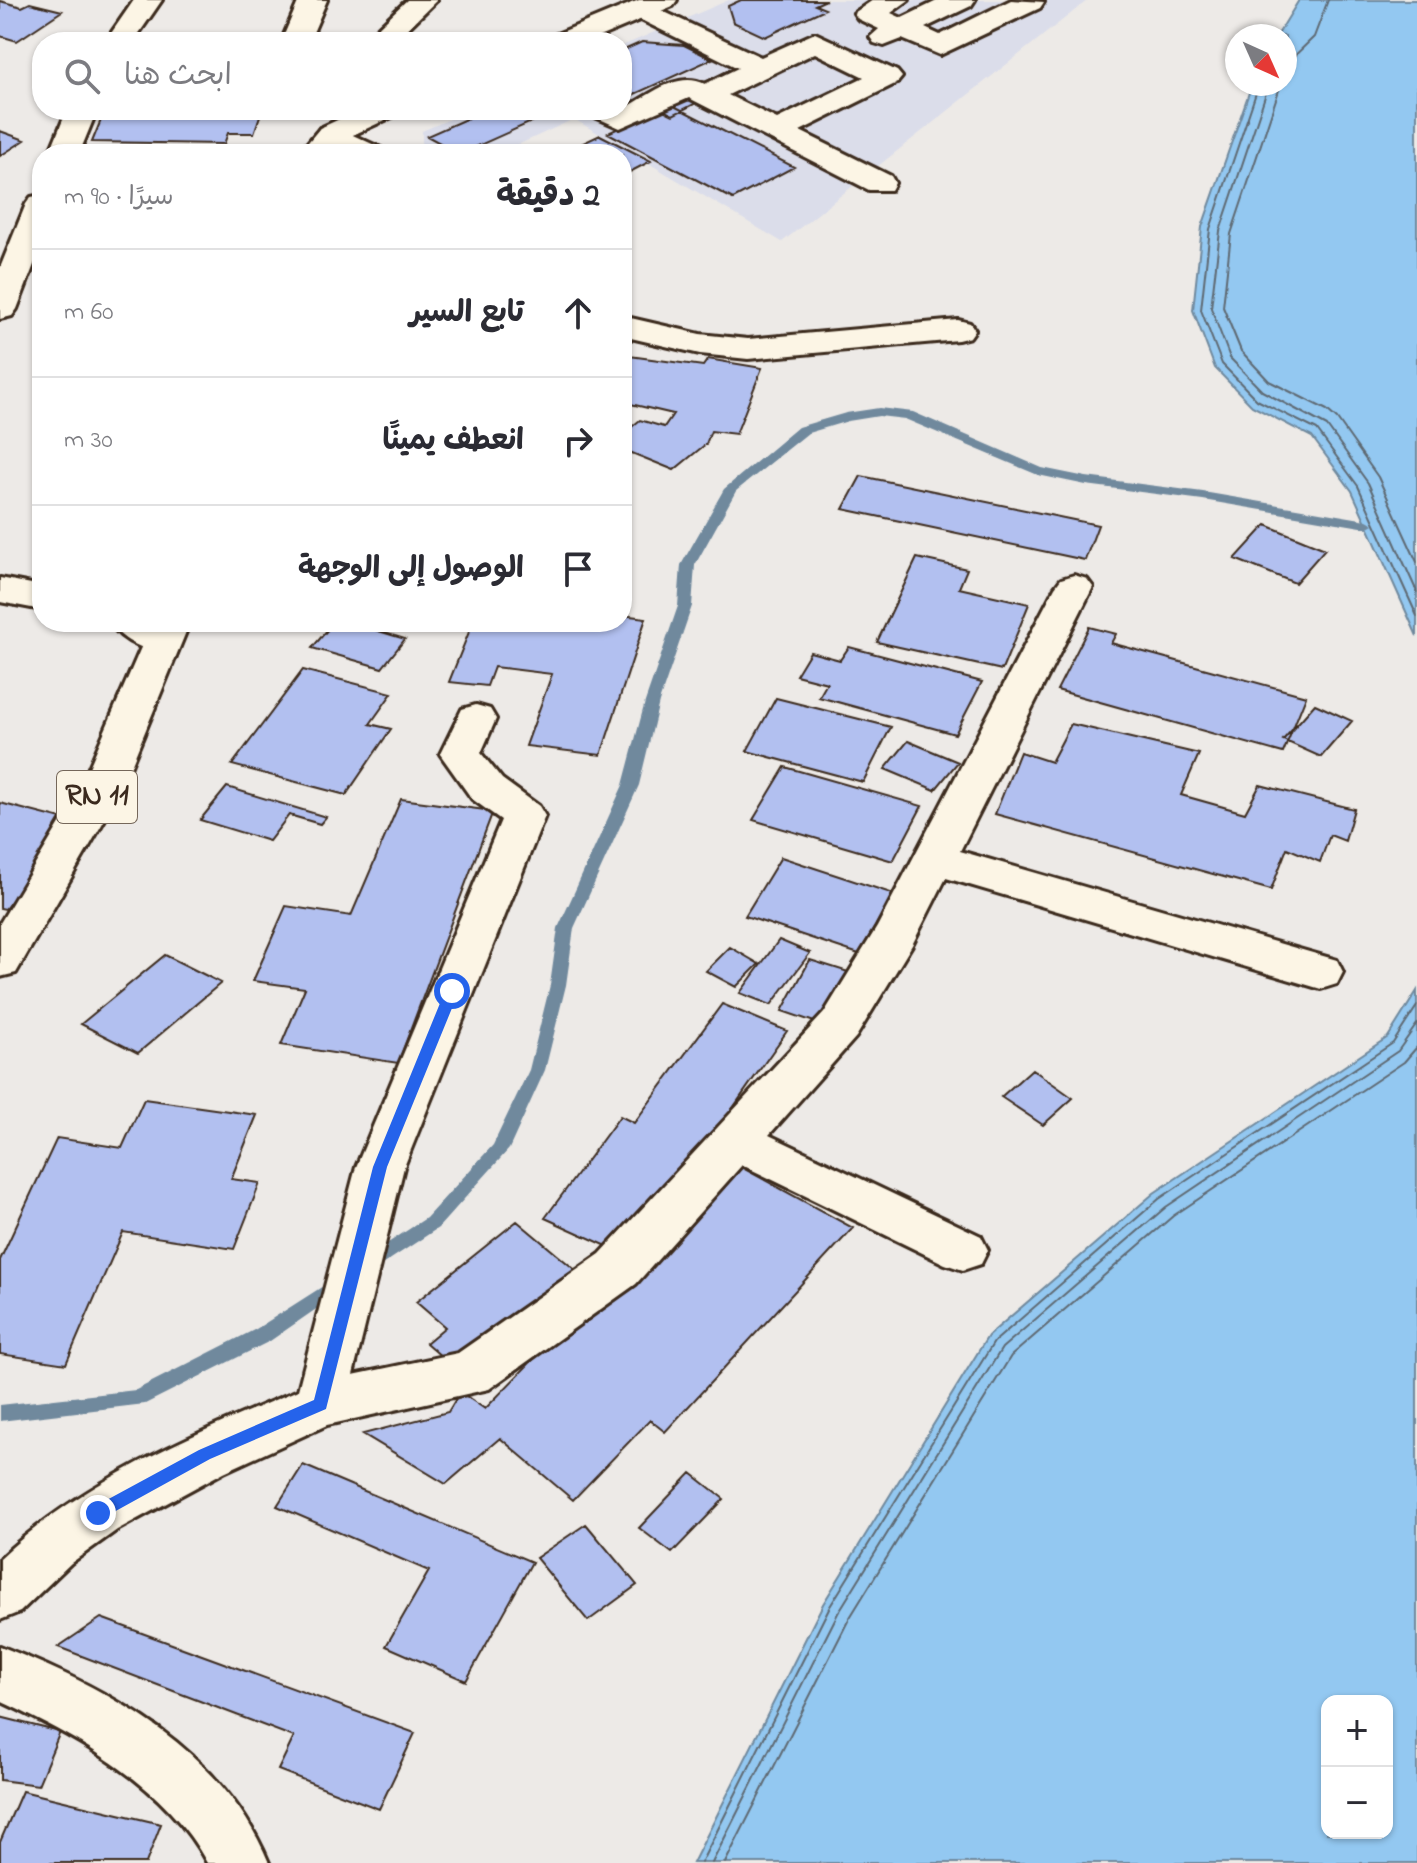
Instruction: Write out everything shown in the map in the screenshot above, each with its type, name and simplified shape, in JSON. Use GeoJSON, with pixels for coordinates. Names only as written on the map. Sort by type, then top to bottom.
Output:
{"type":"FeatureCollection","features":[{"type":"Feature","properties":{"kind":"street"},"geometry":{"type":"LineString","coordinates":[[126,32],[148,0]]}},
{"type":"Feature","properties":{"kind":"street"},"geometry":{"type":"LineString","coordinates":[[299,32],[313,0]]}},
{"type":"Feature","properties":{"kind":"street"},"geometry":{"type":"LineString","coordinates":[[388,32],[423,0]]}},
{"type":"Feature","properties":{"kind":"street"},"geometry":{"type":"LineString","coordinates":[[895,0],[868,13],[940,46],[1030,2],[1025,0]]}},
{"type":"Feature","properties":{"kind":"street"},"geometry":{"type":"LineString","coordinates":[[844,56],[961,0]]}},
{"type":"Feature","properties":{"kind":"street"},"geometry":{"type":"LineString","coordinates":[[586,32],[652,4],[753,64]]}},
{"type":"Feature","properties":{"kind":"street"},"geometry":{"type":"LineString","coordinates":[[632,115],[697,91],[753,64],[815,42],[887,77],[777,131]]}},
{"type":"Feature","properties":{"kind":"street"},"geometry":{"type":"LineString","coordinates":[[697,91],[880,183]]}},
{"type":"Feature","properties":{"kind":"street"},"geometry":{"type":"LineString","coordinates":[[68,144],[78,120]]}},
{"type":"Feature","properties":{"kind":"street"},"geometry":{"type":"LineString","coordinates":[[322,144],[365,120]]}},
{"type":"Feature","properties":{"kind":"street"},"geometry":{"type":"LineString","coordinates":[[0,309],[32,229]]}},
{"type":"Feature","properties":{"kind":"street"},"geometry":{"type":"LineString","coordinates":[[632,328],[700,344],[748,349],[958,330]]}},
{"type":"Feature","properties":{"kind":"street"},"geometry":{"type":"LineString","coordinates":[[0,1594],[52,1545],[98,1513],[205,1455],[320,1404],[471,1373],[618,1269],[840,1025],[896,934],[1074,587]]}},
{"type":"Feature","properties":{"kind":"street"},"geometry":{"type":"LineString","coordinates":[[0,590],[32,596]]}},
{"type":"Feature","properties":{"kind":"street","name":"RN 11"},"geometry":{"type":"LineString","coordinates":[[0,961],[98,795],[152,632]]}},
{"type":"Feature","properties":{"kind":"street"},"geometry":{"type":"LineString","coordinates":[[320,1404],[341,1333],[367,1210],[380,1167],[524,816],[487,789],[460,754],[476,719]]}},
{"type":"Feature","properties":{"kind":"street"},"geometry":{"type":"LineString","coordinates":[[934,859],[1321,972]]}},
{"type":"Feature","properties":{"kind":"street"},"geometry":{"type":"LineString","coordinates":[[736,1141],[963,1250]]}},
{"type":"Feature","properties":{"kind":"street"},"geometry":{"type":"LineString","coordinates":[[0,1673],[73,1705],[148,1756],[188,1790],[215,1823],[239,1863]]}},
{"type":"Feature","properties":{"kind":"shaded area"},"geometry":{"type":"Polygon","coordinates":[[[729,0],[1088,0],[782,242],[632,153],[632,144],[616,144],[576,120],[632,120],[632,42],[729,0]]]}},
{"type":"Feature","properties":{"kind":"shaded area"},"geometry":{"type":"Polygon","coordinates":[[[448,120],[572,120],[520,144],[422,144],[422,131],[448,120]]]}},
{"type":"Feature","properties":{"kind":"water"},"geometry":{"type":"Polygon","coordinates":[[[1299,0],[1417,0],[1417,636],[1352,491],[1312,437],[1252,406],[1215,368],[1193,310],[1202,227],[1248,96],[1297,96],[1297,24],[1284,24],[1299,0]]]}},
{"type":"Feature","properties":{"kind":"water"},"geometry":{"type":"Polygon","coordinates":[[[1417,991],[1417,1863],[693,1863],[823,1604],[988,1336],[1154,1193],[1388,1037],[1417,991]]]}},
{"type":"Feature","properties":{"kind":"building"},"geometry":{"type":"Polygon","coordinates":[[[741,0],[826,0],[815,5],[825,9],[765,37],[733,22],[728,6],[741,0]]]}},
{"type":"Feature","properties":{"kind":"building"},"geometry":{"type":"Polygon","coordinates":[[[0,1],[22,7],[30,3],[62,11],[17,41],[0,36],[0,1]]]}},
{"type":"Feature","properties":{"kind":"building"},"geometry":{"type":"Polygon","coordinates":[[[642,42],[684,45],[712,59],[632,95],[632,46],[642,42]]]}},
{"type":"Feature","properties":{"kind":"building"},"geometry":{"type":"Polygon","coordinates":[[[735,67],[751,75],[673,115],[657,107],[735,67]]]}},
{"type":"Feature","properties":{"kind":"building"},"geometry":{"type":"Polygon","coordinates":[[[670,104],[794,167],[733,199],[608,133],[670,104]]]}},
{"type":"Feature","properties":{"kind":"building"},"geometry":{"type":"Polygon","coordinates":[[[101,120],[259,120],[254,133],[228,133],[224,144],[92,142],[101,120]]]}},
{"type":"Feature","properties":{"kind":"building"},"geometry":{"type":"Polygon","coordinates":[[[463,120],[536,120],[482,144],[442,144],[427,136],[463,120]]]}},
{"type":"Feature","properties":{"kind":"building"},"geometry":{"type":"Polygon","coordinates":[[[0,131],[25,140],[0,156],[0,131]]]}},
{"type":"Feature","properties":{"kind":"building"},"geometry":{"type":"Polygon","coordinates":[[[600,135],[618,144],[581,144],[600,135]]]}},
{"type":"Feature","properties":{"kind":"building"},"geometry":{"type":"Polygon","coordinates":[[[632,151],[651,161],[632,171],[632,151]]]}},
{"type":"Feature","properties":{"kind":"building"},"geometry":{"type":"Polygon","coordinates":[[[632,356],[703,366],[708,359],[762,368],[736,434],[711,431],[706,444],[674,470],[632,453],[632,427],[640,420],[664,427],[673,414],[632,404],[632,356]]]}},
{"type":"Feature","properties":{"kind":"building"},"geometry":{"type":"Polygon","coordinates":[[[861,476],[1098,525],[1085,560],[843,509],[861,476]]]}},
{"type":"Feature","properties":{"kind":"building"},"geometry":{"type":"Polygon","coordinates":[[[1266,525],[1325,549],[1295,583],[1235,559],[1266,525]]]}},
{"type":"Feature","properties":{"kind":"building"},"geometry":{"type":"Polygon","coordinates":[[[917,558],[967,569],[959,588],[1029,604],[1002,670],[877,642],[917,558]]]}},
{"type":"Feature","properties":{"kind":"building"},"geometry":{"type":"Polygon","coordinates":[[[632,616],[646,618],[601,755],[526,746],[552,674],[494,667],[487,686],[449,682],[469,632],[632,632],[632,616]]]}},
{"type":"Feature","properties":{"kind":"building"},"geometry":{"type":"Polygon","coordinates":[[[1089,627],[1116,634],[1111,643],[1306,696],[1283,753],[1057,690],[1089,627]]]}},
{"type":"Feature","properties":{"kind":"building"},"geometry":{"type":"Polygon","coordinates":[[[326,632],[382,632],[405,639],[382,668],[312,648],[326,632]]]}},
{"type":"Feature","properties":{"kind":"building"},"geometry":{"type":"Polygon","coordinates":[[[849,647],[982,682],[955,734],[819,697],[827,683],[796,675],[810,652],[840,660],[849,647]]]}},
{"type":"Feature","properties":{"kind":"building"},"geometry":{"type":"Polygon","coordinates":[[[303,670],[392,693],[370,724],[391,729],[346,795],[232,765],[303,670]]]}},
{"type":"Feature","properties":{"kind":"building"},"geometry":{"type":"Polygon","coordinates":[[[776,698],[891,727],[863,782],[747,751],[776,698]]]}},
{"type":"Feature","properties":{"kind":"building"},"geometry":{"type":"Polygon","coordinates":[[[1315,704],[1352,721],[1321,757],[1283,740],[1315,704]]]}},
{"type":"Feature","properties":{"kind":"building"},"geometry":{"type":"Polygon","coordinates":[[[1071,724],[1199,754],[1181,795],[1245,813],[1260,785],[1354,809],[1345,841],[1330,835],[1320,862],[1287,848],[1271,890],[995,814],[1020,752],[1051,762],[1071,724]]]}},
{"type":"Feature","properties":{"kind":"building"},"geometry":{"type":"Polygon","coordinates":[[[908,741],[958,762],[935,790],[885,769],[908,741]]]}},
{"type":"Feature","properties":{"kind":"building"},"geometry":{"type":"Polygon","coordinates":[[[785,767],[922,806],[893,861],[753,820],[785,767]]]}},
{"type":"Feature","properties":{"kind":"building"},"geometry":{"type":"Polygon","coordinates":[[[227,787],[326,817],[320,824],[289,815],[269,841],[200,820],[227,787]]]}},
{"type":"Feature","properties":{"kind":"building"},"geometry":{"type":"Polygon","coordinates":[[[401,799],[493,811],[398,1063],[281,1045],[305,988],[253,981],[286,906],[351,916],[401,799]]]}},
{"type":"Feature","properties":{"kind":"building"},"geometry":{"type":"Polygon","coordinates":[[[0,803],[73,822],[5,909],[0,908],[0,803]]]}},
{"type":"Feature","properties":{"kind":"building"},"geometry":{"type":"Polygon","coordinates":[[[781,857],[894,894],[859,954],[745,916],[781,857]]]}},
{"type":"Feature","properties":{"kind":"building"},"geometry":{"type":"Polygon","coordinates":[[[779,940],[810,953],[771,1005],[740,993],[779,940]]]}},
{"type":"Feature","properties":{"kind":"building"},"geometry":{"type":"Polygon","coordinates":[[[730,947],[759,964],[736,987],[706,971],[730,947]]]}},
{"type":"Feature","properties":{"kind":"building"},"geometry":{"type":"Polygon","coordinates":[[[165,955],[221,983],[138,1053],[81,1024],[165,955]]]}},
{"type":"Feature","properties":{"kind":"building"},"geometry":{"type":"Polygon","coordinates":[[[810,960],[858,975],[829,1027],[782,1011],[810,960]]]}},
{"type":"Feature","properties":{"kind":"building"},"geometry":{"type":"Polygon","coordinates":[[[722,1004],[787,1031],[629,1256],[545,1218],[620,1116],[634,1123],[722,1004]]]}},
{"type":"Feature","properties":{"kind":"building"},"geometry":{"type":"Polygon","coordinates":[[[1032,1069],[1073,1098],[1043,1125],[1001,1097],[1032,1069]]]}},
{"type":"Feature","properties":{"kind":"building"},"geometry":{"type":"Polygon","coordinates":[[[144,1099],[257,1115],[231,1179],[260,1183],[234,1249],[123,1232],[66,1364],[0,1354],[0,1260],[57,1138],[122,1148],[144,1099]]]}},
{"type":"Feature","properties":{"kind":"building"},"geometry":{"type":"Polygon","coordinates":[[[728,1160],[853,1228],[665,1432],[650,1420],[573,1500],[500,1438],[446,1484],[363,1434],[448,1412],[460,1392],[485,1409],[728,1160]]]}},
{"type":"Feature","properties":{"kind":"building"},"geometry":{"type":"Polygon","coordinates":[[[517,1221],[579,1273],[459,1372],[426,1343],[445,1327],[416,1302],[517,1221]]]}},
{"type":"Feature","properties":{"kind":"building"},"geometry":{"type":"Polygon","coordinates":[[[303,1465],[532,1562],[466,1681],[386,1646],[429,1571],[277,1506],[303,1465]]]}},
{"type":"Feature","properties":{"kind":"building"},"geometry":{"type":"Polygon","coordinates":[[[691,1473],[724,1499],[672,1553],[639,1528],[691,1473]]]}},
{"type":"Feature","properties":{"kind":"building"},"geometry":{"type":"Polygon","coordinates":[[[586,1524],[637,1585],[588,1621],[536,1558],[586,1524]]]}},
{"type":"Feature","properties":{"kind":"building"},"geometry":{"type":"Polygon","coordinates":[[[101,1618],[415,1733],[379,1809],[278,1770],[294,1737],[58,1647],[101,1618]]]}},
{"type":"Feature","properties":{"kind":"building"},"geometry":{"type":"Polygon","coordinates":[[[0,1717],[60,1732],[38,1785],[0,1780],[0,1717]]]}},
{"type":"Feature","properties":{"kind":"building"},"geometry":{"type":"Polygon","coordinates":[[[22,1791],[161,1824],[146,1863],[0,1863],[0,1842],[22,1791]]]}},
{"type":"Feature","properties":{"kind":"waterway"},"geometry":{"type":"LineString","coordinates":[[365,1267],[432,1223],[500,1149],[537,1070],[558,985],[566,928],[631,785],[652,702],[685,606],[688,565],[731,489],[803,430],[846,417],[879,412],[908,415],[1038,471],[1367,524]]}},
{"type":"Feature","properties":{"kind":"waterway"},"geometry":{"type":"LineString","coordinates":[[0,1413],[138,1398],[263,1335],[339,1284]]}},
{"type":"Feature","properties":{"kind":"route"},"geometry":{"type":"LineString","coordinates":[[98,1513],[205,1455],[320,1404],[341,1333],[367,1210],[380,1167],[452,991]]}}]}
